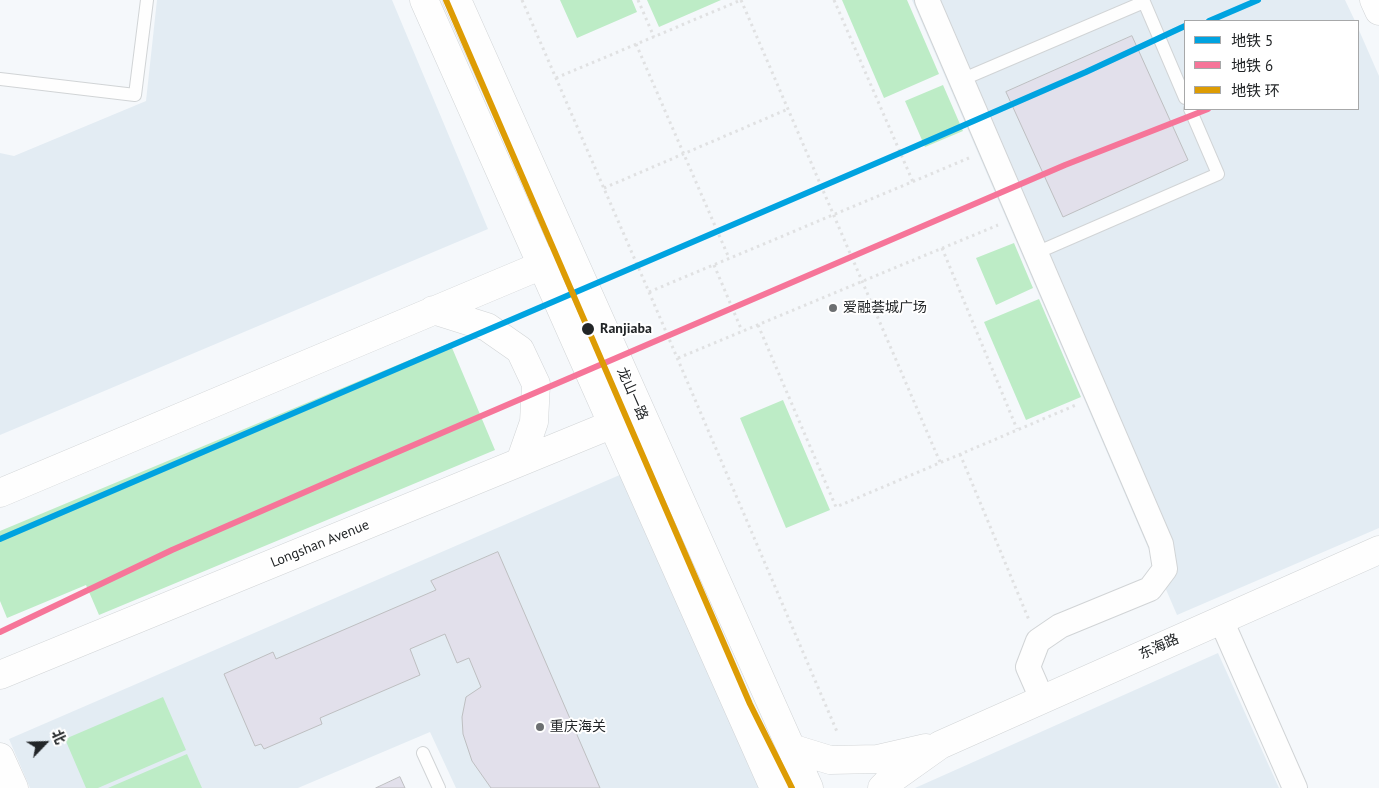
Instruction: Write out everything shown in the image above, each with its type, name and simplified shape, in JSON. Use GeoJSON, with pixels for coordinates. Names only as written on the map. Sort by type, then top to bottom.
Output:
{"type":"FeatureCollection","features":[{"type":"Feature","properties":{"kind":"main road"},"geometry":{"type":"LineString","coordinates":[[424,0],[543,264],[774,788]]}},
{"type":"Feature","properties":{"kind":"main road","name":"龙山一路"},"geometry":{"type":"LineString","coordinates":[[457,0],[809,788]]}},
{"type":"Feature","properties":{"kind":"main road"},"geometry":{"type":"LineString","coordinates":[[1374,0],[1379,11]]}},
{"type":"Feature","properties":{"kind":"main road"},"geometry":{"type":"LineString","coordinates":[[0,493],[570,253]]}},
{"type":"Feature","properties":{"kind":"main road"},"geometry":{"type":"LineString","coordinates":[[433,310],[487,327],[520,350],[536,384],[534,422],[520,462]]}},
{"type":"Feature","properties":{"kind":"main road","name":"Longshan Avenue"},"geometry":{"type":"LineString","coordinates":[[0,675],[640,412]]}},
{"type":"Feature","properties":{"kind":"main road","name":"东海路"},"geometry":{"type":"LineString","coordinates":[[791,748],[830,760],[848,759],[883,776],[940,745],[1379,550]]}},
{"type":"Feature","properties":{"kind":"main road"},"geometry":{"type":"LineString","coordinates":[[0,757],[14,788]]}},
{"type":"Feature","properties":{"kind":"street"},"geometry":{"type":"LineString","coordinates":[[927,0],[1161,544],[1165,569],[1150,589],[1060,626],[1038,641],[1028,667],[1042,699]]}},
{"type":"Feature","properties":{"kind":"street"},"geometry":{"type":"LineString","coordinates":[[1221,620],[1295,788]]}},
{"type":"Feature","properties":{"kind":"lane"},"geometry":{"type":"LineString","coordinates":[[0,79],[135,96],[147,0]]}},
{"type":"Feature","properties":{"kind":"lane"},"geometry":{"type":"LineString","coordinates":[[961,80],[1144,2],[1184,96]]}},
{"type":"Feature","properties":{"kind":"lane"},"geometry":{"type":"LineString","coordinates":[[1036,254],[1218,174],[1190,110]]}},
{"type":"Feature","properties":{"kind":"lane"},"geometry":{"type":"LineString","coordinates":[[424,753],[439,788]]}},
{"type":"Feature","properties":{"kind":"path"},"geometry":{"type":"LineString","coordinates":[[522,0],[678,358],[848,759]]}},
{"type":"Feature","properties":{"kind":"path"},"geometry":{"type":"LineString","coordinates":[[638,0],[654,37]]}},
{"type":"Feature","properties":{"kind":"path"},"geometry":{"type":"LineString","coordinates":[[556,78],[741,0],[940,462]]}},
{"type":"Feature","properties":{"kind":"path"},"geometry":{"type":"LineString","coordinates":[[834,0],[913,182]]}},
{"type":"Feature","properties":{"kind":"path"},"geometry":{"type":"LineString","coordinates":[[636,44],[729,258]]}},
{"type":"Feature","properties":{"kind":"path"},"geometry":{"type":"LineString","coordinates":[[604,188],[788,109]]}},
{"type":"Feature","properties":{"kind":"path"},"geometry":{"type":"LineString","coordinates":[[649,292],[991,149]]}},
{"type":"Feature","properties":{"kind":"path"},"geometry":{"type":"LineString","coordinates":[[678,358],[1020,216]]}},
{"type":"Feature","properties":{"kind":"path"},"geometry":{"type":"LineString","coordinates":[[942,248],[1017,429]]}},
{"type":"Feature","properties":{"kind":"path"},"geometry":{"type":"LineString","coordinates":[[714,265],[742,331]]}},
{"type":"Feature","properties":{"kind":"path"},"geometry":{"type":"LineString","coordinates":[[758,325],[836,507],[1097,396]]}},
{"type":"Feature","properties":{"kind":"path"},"geometry":{"type":"LineString","coordinates":[[960,454],[1038,641]]}},
{"type":"Feature","properties":{"kind":"shaded area"},"geometry":{"type":"Polygon","coordinates":[[[157,0],[392,0],[488,229],[0,435],[0,153],[14,156],[146,101],[157,0]]]}},
{"type":"Feature","properties":{"kind":"shaded area"},"geometry":{"type":"Polygon","coordinates":[[[912,0],[1345,0],[1355,20],[1184,20],[1184,110],[1359,110],[1359,30],[1379,76],[1379,528],[1177,615],[912,0]]]}},
{"type":"Feature","properties":{"kind":"shaded area"},"geometry":{"type":"Polygon","coordinates":[[[622,474],[762,788],[456,788],[430,732],[298,788],[30,788],[9,739],[622,474]]]}},
{"type":"Feature","properties":{"kind":"shaded area"},"geometry":{"type":"Polygon","coordinates":[[[1218,653],[1279,788],[915,788],[1218,653]]]}},
{"type":"Feature","properties":{"kind":"green space"},"geometry":{"type":"Polygon","coordinates":[[[560,0],[632,0],[637,12],[577,38],[560,0]]]}},
{"type":"Feature","properties":{"kind":"green space"},"geometry":{"type":"Polygon","coordinates":[[[647,0],[721,0],[659,27],[647,0]]]}},
{"type":"Feature","properties":{"kind":"green space"},"geometry":{"type":"Polygon","coordinates":[[[842,0],[907,0],[939,74],[884,98],[842,0]]]}},
{"type":"Feature","properties":{"kind":"green space"},"geometry":{"type":"Polygon","coordinates":[[[943,85],[963,131],[925,147],[905,101],[943,85]]]}},
{"type":"Feature","properties":{"kind":"green space"},"geometry":{"type":"Polygon","coordinates":[[[1014,243],[1033,288],[996,305],[976,258],[1014,243]]]}},
{"type":"Feature","properties":{"kind":"green space"},"geometry":{"type":"Polygon","coordinates":[[[1039,299],[1081,397],[1026,420],[984,322],[1039,299]]]}},
{"type":"Feature","properties":{"kind":"green space"},"geometry":{"type":"Polygon","coordinates":[[[450,343],[495,450],[99,615],[86,585],[7,618],[0,601],[0,531],[450,343]]]}},
{"type":"Feature","properties":{"kind":"green space"},"geometry":{"type":"Polygon","coordinates":[[[783,400],[830,510],[786,528],[740,418],[783,400]]]}},
{"type":"Feature","properties":{"kind":"green space"},"geometry":{"type":"Polygon","coordinates":[[[163,697],[186,750],[98,788],[86,788],[65,739],[163,697]]]}},
{"type":"Feature","properties":{"kind":"green space"},"geometry":{"type":"Polygon","coordinates":[[[187,754],[202,788],[108,788],[187,754]]]}},
{"type":"Feature","properties":{"kind":"building"},"geometry":{"type":"Polygon","coordinates":[[[1132,36],[1188,160],[1063,217],[1006,92],[1132,36]]]}},
{"type":"Feature","properties":{"kind":"building"},"geometry":{"type":"Polygon","coordinates":[[[498,552],[600,788],[491,788],[472,761],[463,734],[462,717],[466,697],[481,687],[469,658],[457,663],[445,634],[410,649],[420,675],[320,718],[322,724],[264,749],[261,744],[255,746],[224,674],[273,652],[276,659],[436,590],[431,581],[498,552]]]}},
{"type":"Feature","properties":{"kind":"building"},"geometry":{"type":"Polygon","coordinates":[[[400,777],[405,788],[376,788],[400,777]]]}},
{"type":"Feature","properties":{"kind":"metro line","name":"环"},"geometry":{"type":"LineString","coordinates":[[446,0],[750,704],[792,788]]}},
{"type":"Feature","properties":{"kind":"metro line","name":"5"},"geometry":{"type":"LineString","coordinates":[[1211,20],[1258,0]]}},
{"type":"Feature","properties":{"kind":"metro line","name":"5"},"geometry":{"type":"LineString","coordinates":[[0,539],[907,150],[1086,72],[1184,26]]}},
{"type":"Feature","properties":{"kind":"metro line","name":"6"},"geometry":{"type":"LineString","coordinates":[[0,632],[172,550],[351,472],[1065,165],[1205,110]]}},
{"type":"Feature","properties":{"kind":"place","name":"爱融荟城广场"},"geometry":{"type":"Point","coordinates":[833,308]}},
{"type":"Feature","properties":{"kind":"place","name":"Ranjiaba"},"geometry":{"type":"Point","coordinates":[588,329]}},
{"type":"Feature","properties":{"kind":"place","name":"重庆海关"},"geometry":{"type":"Point","coordinates":[540,727]}}]}
